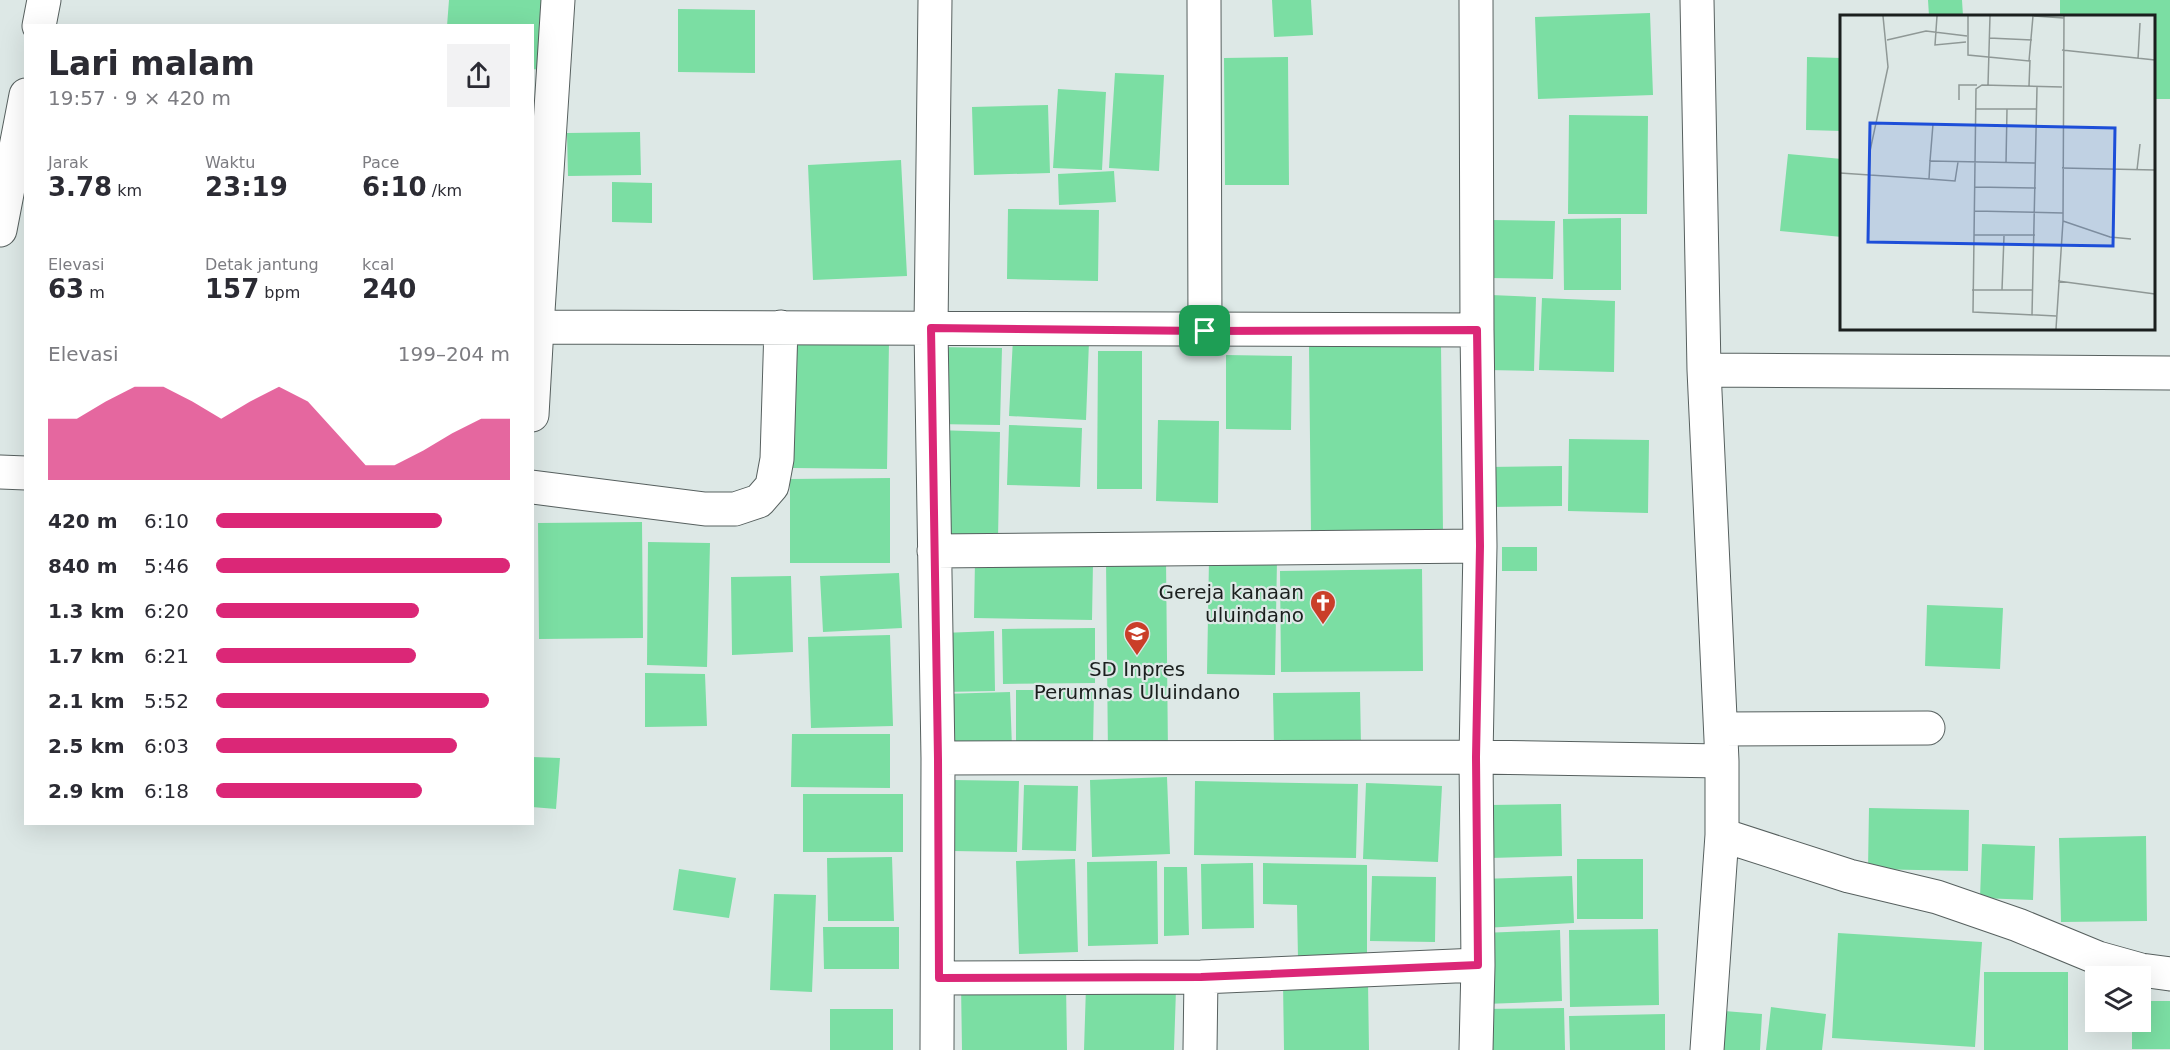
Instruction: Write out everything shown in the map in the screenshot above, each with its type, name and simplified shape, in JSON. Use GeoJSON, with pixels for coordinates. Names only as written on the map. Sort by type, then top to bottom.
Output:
{"type":"FeatureCollection","features":[{"type":"Feature","properties":{"kind":"street"},"geometry":{"type":"LineString","coordinates":[[39,24],[44,0]]}},
{"type":"Feature","properties":{"kind":"street"},"geometry":{"type":"LineString","coordinates":[[534,380],[558,0]]}},
{"type":"Feature","properties":{"kind":"street"},"geometry":{"type":"LineString","coordinates":[[935,0],[931,328],[938,759],[937,1050]]}},
{"type":"Feature","properties":{"kind":"street"},"geometry":{"type":"LineString","coordinates":[[1204,0],[1205,331]]}},
{"type":"Feature","properties":{"kind":"street"},"geometry":{"type":"LineString","coordinates":[[1476,0],[1480,546],[1476,757],[1478,965],[1476,1050]]}},
{"type":"Feature","properties":{"kind":"street"},"geometry":{"type":"LineString","coordinates":[[1697,0],[1704,370],[1722,762],[1722,835],[1707,1050]]}},
{"type":"Feature","properties":{"kind":"street"},"geometry":{"type":"LineString","coordinates":[[0,230],[24,105]]}},
{"type":"Feature","properties":{"kind":"street"},"geometry":{"type":"LineString","coordinates":[[537,327],[1205,331],[1477,330]]}},
{"type":"Feature","properties":{"kind":"street"},"geometry":{"type":"LineString","coordinates":[[534,488],[705,509],[735,509],[759,501],[772,486],[777,459],[781,327]]}},
{"type":"Feature","properties":{"kind":"street"},"geometry":{"type":"LineString","coordinates":[[1704,370],[2170,373]]}},
{"type":"Feature","properties":{"kind":"street"},"geometry":{"type":"LineString","coordinates":[[0,472],[24,473]]}},
{"type":"Feature","properties":{"kind":"street"},"geometry":{"type":"LineString","coordinates":[[934,551],[1480,546]]}},
{"type":"Feature","properties":{"kind":"street"},"geometry":{"type":"LineString","coordinates":[[1721,729],[1928,728]]}},
{"type":"Feature","properties":{"kind":"street"},"geometry":{"type":"LineString","coordinates":[[938,759],[1476,757],[1722,762]]}},
{"type":"Feature","properties":{"kind":"street"},"geometry":{"type":"LineString","coordinates":[[1722,835],[1849,876],[1937,897],[2018,925],[2098,958],[2141,970],[2170,974]]}},
{"type":"Feature","properties":{"kind":"street"},"geometry":{"type":"LineString","coordinates":[[939,978],[1201,977],[1478,965]]}},
{"type":"Feature","properties":{"kind":"street"},"geometry":{"type":"LineString","coordinates":[[1200,1050],[1201,977]]}},
{"type":"Feature","properties":{"kind":"building"},"geometry":{"type":"Polygon","coordinates":[[[449,0],[544,0],[542,70],[534,69],[534,24],[447,24],[449,0]]]}},
{"type":"Feature","properties":{"kind":"building"},"geometry":{"type":"Polygon","coordinates":[[[1272,0],[1311,0],[1313,35],[1274,37],[1272,0]]]}},
{"type":"Feature","properties":{"kind":"building"},"geometry":{"type":"Polygon","coordinates":[[[1928,0],[1962,0],[1963,15],[1929,15],[1928,0]]]}},
{"type":"Feature","properties":{"kind":"building"},"geometry":{"type":"Polygon","coordinates":[[[2060,0],[2170,0],[2170,99],[2155,99],[2155,15],[2060,15],[2060,0]]]}},
{"type":"Feature","properties":{"kind":"building"},"geometry":{"type":"Polygon","coordinates":[[[678,9],[755,10],[755,73],[678,72],[678,9]]]}},
{"type":"Feature","properties":{"kind":"building"},"geometry":{"type":"Polygon","coordinates":[[[1650,13],[1653,95],[1538,99],[1535,17],[1650,13]]]}},
{"type":"Feature","properties":{"kind":"building"},"geometry":{"type":"Polygon","coordinates":[[[1288,57],[1289,185],[1225,185],[1224,58],[1288,57]]]}},
{"type":"Feature","properties":{"kind":"building"},"geometry":{"type":"Polygon","coordinates":[[[1807,57],[1840,58],[1840,131],[1806,130],[1807,57]]]}},
{"type":"Feature","properties":{"kind":"building"},"geometry":{"type":"Polygon","coordinates":[[[1115,73],[1164,75],[1159,171],[1109,168],[1115,73]]]}},
{"type":"Feature","properties":{"kind":"building"},"geometry":{"type":"Polygon","coordinates":[[[1058,89],[1106,92],[1102,170],[1053,168],[1058,89]]]}},
{"type":"Feature","properties":{"kind":"building"},"geometry":{"type":"Polygon","coordinates":[[[1048,105],[1050,173],[974,175],[972,107],[1048,105]]]}},
{"type":"Feature","properties":{"kind":"building"},"geometry":{"type":"Polygon","coordinates":[[[1569,115],[1648,116],[1647,214],[1568,214],[1569,115]]]}},
{"type":"Feature","properties":{"kind":"building"},"geometry":{"type":"Polygon","coordinates":[[[640,132],[641,175],[568,176],[567,133],[640,132]]]}},
{"type":"Feature","properties":{"kind":"building"},"geometry":{"type":"Polygon","coordinates":[[[1788,154],[1840,159],[1840,237],[1780,231],[1788,154]]]}},
{"type":"Feature","properties":{"kind":"building"},"geometry":{"type":"Polygon","coordinates":[[[901,160],[907,276],[813,280],[808,165],[901,160]]]}},
{"type":"Feature","properties":{"kind":"building"},"geometry":{"type":"Polygon","coordinates":[[[1114,171],[1116,202],[1059,205],[1058,174],[1114,171]]]}},
{"type":"Feature","properties":{"kind":"building"},"geometry":{"type":"Polygon","coordinates":[[[612,182],[652,183],[652,223],[612,222],[612,182]]]}},
{"type":"Feature","properties":{"kind":"building"},"geometry":{"type":"Polygon","coordinates":[[[1008,209],[1099,210],[1098,281],[1007,279],[1008,209]]]}},
{"type":"Feature","properties":{"kind":"building"},"geometry":{"type":"Polygon","coordinates":[[[1621,218],[1621,290],[1564,290],[1563,219],[1621,218]]]}},
{"type":"Feature","properties":{"kind":"building"},"geometry":{"type":"Polygon","coordinates":[[[1490,220],[1555,221],[1553,279],[1489,278],[1490,220]]]}},
{"type":"Feature","properties":{"kind":"building"},"geometry":{"type":"Polygon","coordinates":[[[1491,295],[1536,297],[1534,371],[1488,370],[1491,295]]]}},
{"type":"Feature","properties":{"kind":"building"},"geometry":{"type":"Polygon","coordinates":[[[1542,298],[1615,301],[1614,372],[1539,370],[1542,298]]]}},
{"type":"Feature","properties":{"kind":"building"},"geometry":{"type":"Polygon","coordinates":[[[1013,338],[1089,341],[1086,420],[1009,416],[1013,338]]]}},
{"type":"Feature","properties":{"kind":"building"},"geometry":{"type":"Polygon","coordinates":[[[795,340],[889,341],[887,469],[793,468],[795,340]]]}},
{"type":"Feature","properties":{"kind":"building"},"geometry":{"type":"Polygon","coordinates":[[[1441,344],[1443,533],[1311,534],[1309,345],[1441,344]]]}},
{"type":"Feature","properties":{"kind":"building"},"geometry":{"type":"Polygon","coordinates":[[[936,347],[1002,348],[1000,425],[934,424],[936,347]]]}},
{"type":"Feature","properties":{"kind":"building"},"geometry":{"type":"Polygon","coordinates":[[[1098,351],[1142,351],[1142,489],[1097,489],[1098,351]]]}},
{"type":"Feature","properties":{"kind":"building"},"geometry":{"type":"Polygon","coordinates":[[[1226,355],[1292,356],[1291,430],[1226,429],[1226,355]]]}},
{"type":"Feature","properties":{"kind":"building"},"geometry":{"type":"Polygon","coordinates":[[[1158,420],[1219,421],[1218,503],[1156,501],[1158,420]]]}},
{"type":"Feature","properties":{"kind":"building"},"geometry":{"type":"Polygon","coordinates":[[[1009,425],[1082,428],[1080,487],[1007,485],[1009,425]]]}},
{"type":"Feature","properties":{"kind":"building"},"geometry":{"type":"Polygon","coordinates":[[[936,430],[1000,432],[998,539],[934,539],[936,430]]]}},
{"type":"Feature","properties":{"kind":"building"},"geometry":{"type":"Polygon","coordinates":[[[1569,439],[1649,440],[1648,513],[1568,511],[1569,439]]]}},
{"type":"Feature","properties":{"kind":"building"},"geometry":{"type":"Polygon","coordinates":[[[1562,466],[1562,506],[1489,507],[1488,467],[1562,466]]]}},
{"type":"Feature","properties":{"kind":"building"},"geometry":{"type":"Polygon","coordinates":[[[890,478],[890,563],[790,563],[790,479],[890,478]]]}},
{"type":"Feature","properties":{"kind":"building"},"geometry":{"type":"Polygon","coordinates":[[[642,522],[643,638],[539,639],[538,523],[642,522]]]}},
{"type":"Feature","properties":{"kind":"building"},"geometry":{"type":"Polygon","coordinates":[[[648,542],[710,543],[707,667],[647,665],[648,542]]]}},
{"type":"Feature","properties":{"kind":"building"},"geometry":{"type":"Polygon","coordinates":[[[1502,547],[1537,547],[1537,571],[1502,571],[1502,547]]]}},
{"type":"Feature","properties":{"kind":"building","name":"SD Inpres Perumnas Uluindano"},"geometry":{"type":"Polygon","coordinates":[[[1166,559],[1168,755],[1108,756],[1106,560],[1166,559]]]}},
{"type":"Feature","properties":{"kind":"building"},"geometry":{"type":"Polygon","coordinates":[[[1209,559],[1277,560],[1275,675],[1207,674],[1209,559]]]}},
{"type":"Feature","properties":{"kind":"building"},"geometry":{"type":"Polygon","coordinates":[[[975,560],[1093,562],[1092,620],[974,618],[975,560]]]}},
{"type":"Feature","properties":{"kind":"building"},"geometry":{"type":"Polygon","coordinates":[[[1422,569],[1423,671],[1281,672],[1280,571],[1422,569]]]}},
{"type":"Feature","properties":{"kind":"building"},"geometry":{"type":"Polygon","coordinates":[[[899,573],[902,628],[823,632],[820,576],[899,573]]]}},
{"type":"Feature","properties":{"kind":"building"},"geometry":{"type":"Polygon","coordinates":[[[791,576],[793,652],[732,655],[731,577],[791,576]]]}},
{"type":"Feature","properties":{"kind":"building"},"geometry":{"type":"Polygon","coordinates":[[[1927,605],[2003,608],[2000,669],[1925,666],[1927,605]]]}},
{"type":"Feature","properties":{"kind":"building"},"geometry":{"type":"Polygon","coordinates":[[[1095,628],[1095,683],[1003,684],[1002,629],[1095,628]]]}},
{"type":"Feature","properties":{"kind":"building"},"geometry":{"type":"Polygon","coordinates":[[[994,631],[995,691],[943,692],[942,633],[994,631]]]}},
{"type":"Feature","properties":{"kind":"building"},"geometry":{"type":"Polygon","coordinates":[[[890,635],[893,726],[811,728],[808,637],[890,635]]]}},
{"type":"Feature","properties":{"kind":"building"},"geometry":{"type":"Polygon","coordinates":[[[645,673],[705,674],[707,726],[645,727],[645,673]]]}},
{"type":"Feature","properties":{"kind":"building"},"geometry":{"type":"Polygon","coordinates":[[[1016,690],[1094,690],[1093,747],[1016,747],[1016,690]]]}},
{"type":"Feature","properties":{"kind":"building"},"geometry":{"type":"Polygon","coordinates":[[[1010,692],[1012,748],[944,750],[942,694],[1010,692]]]}},
{"type":"Feature","properties":{"kind":"building"},"geometry":{"type":"Polygon","coordinates":[[[1360,692],[1361,746],[1274,747],[1273,693],[1360,692]]]}},
{"type":"Feature","properties":{"kind":"building"},"geometry":{"type":"Polygon","coordinates":[[[792,734],[890,734],[890,788],[791,787],[792,734]]]}},
{"type":"Feature","properties":{"kind":"building"},"geometry":{"type":"Polygon","coordinates":[[[534,757],[560,758],[556,809],[534,807],[534,757]]]}},
{"type":"Feature","properties":{"kind":"building"},"geometry":{"type":"Polygon","coordinates":[[[1167,777],[1170,854],[1092,857],[1090,780],[1167,777]]]}},
{"type":"Feature","properties":{"kind":"building"},"geometry":{"type":"Polygon","coordinates":[[[953,780],[1019,781],[1017,852],[952,851],[953,780]]]}},
{"type":"Feature","properties":{"kind":"building"},"geometry":{"type":"Polygon","coordinates":[[[1195,781],[1358,784],[1356,858],[1194,855],[1195,781]]]}},
{"type":"Feature","properties":{"kind":"building"},"geometry":{"type":"Polygon","coordinates":[[[1366,783],[1442,786],[1438,862],[1363,859],[1366,783]]]}},
{"type":"Feature","properties":{"kind":"building"},"geometry":{"type":"Polygon","coordinates":[[[1024,785],[1078,786],[1076,851],[1022,850],[1024,785]]]}},
{"type":"Feature","properties":{"kind":"building"},"geometry":{"type":"Polygon","coordinates":[[[803,794],[903,794],[903,852],[803,852],[803,794]]]}},
{"type":"Feature","properties":{"kind":"building"},"geometry":{"type":"Polygon","coordinates":[[[1561,804],[1562,856],[1490,858],[1489,805],[1561,804]]]}},
{"type":"Feature","properties":{"kind":"building"},"geometry":{"type":"Polygon","coordinates":[[[1869,808],[1969,810],[1968,871],[1868,869],[1869,808]]]}},
{"type":"Feature","properties":{"kind":"building"},"geometry":{"type":"Polygon","coordinates":[[[2146,836],[2147,921],[2061,922],[2059,838],[2146,836]]]}},
{"type":"Feature","properties":{"kind":"building"},"geometry":{"type":"Polygon","coordinates":[[[1982,844],[2035,846],[2033,900],[1980,898],[1982,844]]]}},
{"type":"Feature","properties":{"kind":"building"},"geometry":{"type":"Polygon","coordinates":[[[892,857],[894,921],[828,921],[827,858],[892,857]]]}},
{"type":"Feature","properties":{"kind":"building"},"geometry":{"type":"Polygon","coordinates":[[[1075,859],[1078,952],[1019,954],[1016,861],[1075,859]]]}},
{"type":"Feature","properties":{"kind":"building"},"geometry":{"type":"Polygon","coordinates":[[[1577,859],[1643,859],[1643,919],[1577,919],[1577,859]]]}},
{"type":"Feature","properties":{"kind":"building"},"geometry":{"type":"Polygon","coordinates":[[[1157,861],[1158,944],[1088,946],[1087,862],[1157,861]]]}},
{"type":"Feature","properties":{"kind":"building"},"geometry":{"type":"Polygon","coordinates":[[[1253,863],[1254,928],[1202,929],[1201,864],[1253,863]]]}},
{"type":"Feature","properties":{"kind":"building"},"geometry":{"type":"Polygon","coordinates":[[[1263,863],[1367,865],[1367,957],[1298,959],[1297,905],[1263,904],[1263,863]]]}},
{"type":"Feature","properties":{"kind":"building"},"geometry":{"type":"Polygon","coordinates":[[[1164,867],[1187,867],[1189,935],[1164,936],[1164,867]]]}},
{"type":"Feature","properties":{"kind":"building"},"geometry":{"type":"Polygon","coordinates":[[[679,869],[736,878],[729,918],[673,910],[679,869]]]}},
{"type":"Feature","properties":{"kind":"building"},"geometry":{"type":"Polygon","coordinates":[[[1372,876],[1436,877],[1435,942],[1370,941],[1372,876]]]}},
{"type":"Feature","properties":{"kind":"building"},"geometry":{"type":"Polygon","coordinates":[[[1572,876],[1574,923],[1483,928],[1481,879],[1572,876]]]}},
{"type":"Feature","properties":{"kind":"building"},"geometry":{"type":"Polygon","coordinates":[[[774,894],[816,895],[812,992],[770,990],[774,894]]]}},
{"type":"Feature","properties":{"kind":"building"},"geometry":{"type":"Polygon","coordinates":[[[823,927],[899,927],[899,969],[824,969],[823,927]]]}},
{"type":"Feature","properties":{"kind":"building"},"geometry":{"type":"Polygon","coordinates":[[[1658,929],[1659,1005],[1570,1007],[1569,930],[1658,929]]]}},
{"type":"Feature","properties":{"kind":"building"},"geometry":{"type":"Polygon","coordinates":[[[1560,930],[1562,1001],[1485,1004],[1482,933],[1560,930]]]}},
{"type":"Feature","properties":{"kind":"building"},"geometry":{"type":"Polygon","coordinates":[[[1838,933],[1982,942],[1975,1047],[1832,1038],[1838,933]]]}},
{"type":"Feature","properties":{"kind":"building"},"geometry":{"type":"Polygon","coordinates":[[[1984,972],[2068,972],[2068,1050],[1984,1050],[1984,972]]]}},
{"type":"Feature","properties":{"kind":"building"},"geometry":{"type":"Polygon","coordinates":[[[1368,981],[1369,1050],[1284,1050],[1283,982],[1368,981]]]}},
{"type":"Feature","properties":{"kind":"building"},"geometry":{"type":"Polygon","coordinates":[[[1066,982],[1067,1050],[962,1050],[961,984],[1066,982]]]}},
{"type":"Feature","properties":{"kind":"building"},"geometry":{"type":"Polygon","coordinates":[[[1086,986],[1176,989],[1174,1050],[1084,1050],[1086,986]]]}},
{"type":"Feature","properties":{"kind":"building"},"geometry":{"type":"Polygon","coordinates":[[[2151,1001],[2170,1001],[2170,1049],[2132,1049],[2132,1032],[2151,1032],[2151,1001]]]}},
{"type":"Feature","properties":{"kind":"building"},"geometry":{"type":"Polygon","coordinates":[[[1771,1007],[1826,1014],[1822,1050],[1766,1050],[1771,1007]]]}},
{"type":"Feature","properties":{"kind":"building"},"geometry":{"type":"Polygon","coordinates":[[[1564,1008],[1565,1050],[1480,1050],[1480,1009],[1564,1008]]]}},
{"type":"Feature","properties":{"kind":"building"},"geometry":{"type":"Polygon","coordinates":[[[830,1009],[893,1009],[893,1050],[830,1050],[830,1009]]]}},
{"type":"Feature","properties":{"kind":"building"},"geometry":{"type":"Polygon","coordinates":[[[1724,1011],[1762,1014],[1760,1050],[1721,1050],[1724,1011]]]}},
{"type":"Feature","properties":{"kind":"building"},"geometry":{"type":"Polygon","coordinates":[[[1665,1014],[1665,1050],[1570,1050],[1569,1016],[1665,1014]]]}},
{"type":"Feature","properties":{"kind":"place","name":"Gereja kanaan uluindano"},"geometry":{"type":"Point","coordinates":[1323,626]}},
{"type":"Feature","properties":{"kind":"place","name":"SD Inpres Perumnas Uluindano"},"geometry":{"type":"Point","coordinates":[1137,657]}},
{"type":"Feature","properties":{"kind":"route"},"geometry":{"type":"LineString","coordinates":[[931,328],[1205,331],[1477,330],[1480,546],[1476,757],[1478,965],[1201,977],[939,978],[931,328]]}}]}
